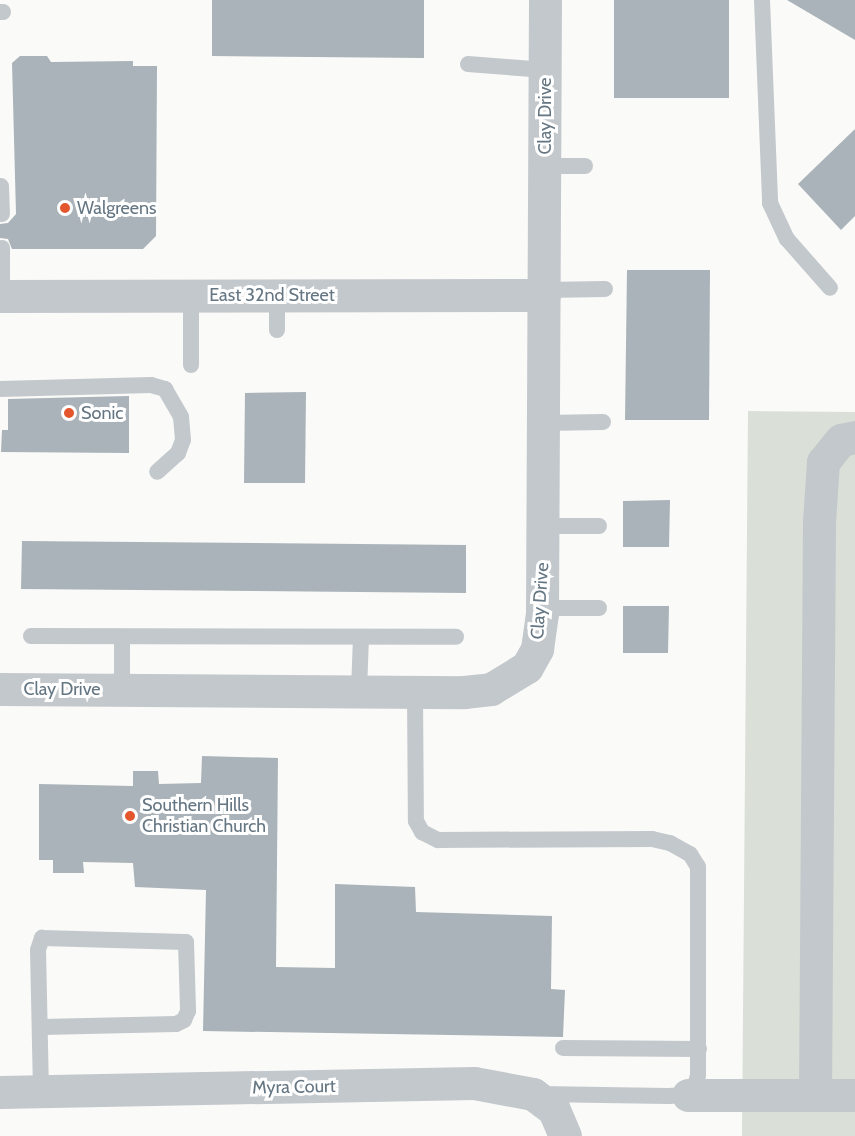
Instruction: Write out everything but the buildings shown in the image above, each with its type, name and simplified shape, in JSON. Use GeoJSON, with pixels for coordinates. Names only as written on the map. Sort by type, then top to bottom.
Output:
{"type":"FeatureCollection","features":[{"type":"Feature","properties":{"kind":"street","name":"Clay Drive"},"geometry":{"type":"LineString","coordinates":[[0,689],[464,692],[491,689],[508,681],[527,667],[537,649],[542,608],[545,0]]}},
{"type":"Feature","properties":{"kind":"street","name":"East 32nd Street"},"geometry":{"type":"LineString","coordinates":[[1,296],[544,292]]}},
{"type":"Feature","properties":{"kind":"street"},"geometry":{"type":"LineString","coordinates":[[815,1095],[819,522],[823,462],[842,440],[855,437]]}},
{"type":"Feature","properties":{"kind":"street","name":"Myra Court"},"geometry":{"type":"LineString","coordinates":[[0,1092],[474,1083],[532,1094],[554,1110],[565,1136]]}},
{"type":"Feature","properties":{"kind":"street"},"geometry":{"type":"LineString","coordinates":[[688,1095],[855,1095]]}},
{"type":"Feature","properties":{"kind":"lane"},"geometry":{"type":"LineString","coordinates":[[762,0],[770,203],[787,239],[830,288]]}},
{"type":"Feature","properties":{"kind":"lane"},"geometry":{"type":"LineString","coordinates":[[468,64],[545,70]]}},
{"type":"Feature","properties":{"kind":"lane"},"geometry":{"type":"LineString","coordinates":[[544,166],[585,166]]}},
{"type":"Feature","properties":{"kind":"lane"},"geometry":{"type":"LineString","coordinates":[[1,186],[2,214]]}},
{"type":"Feature","properties":{"kind":"lane"},"geometry":{"type":"LineString","coordinates":[[1,296],[2,249]]}},
{"type":"Feature","properties":{"kind":"lane"},"geometry":{"type":"LineString","coordinates":[[544,292],[605,289]]}},
{"type":"Feature","properties":{"kind":"lane"},"geometry":{"type":"LineString","coordinates":[[277,295],[277,330]]}},
{"type":"Feature","properties":{"kind":"lane"},"geometry":{"type":"LineString","coordinates":[[191,296],[191,365]]}},
{"type":"Feature","properties":{"kind":"lane"},"geometry":{"type":"LineString","coordinates":[[0,389],[152,385],[165,389],[181,417],[183,440],[178,453],[157,472]]}},
{"type":"Feature","properties":{"kind":"lane"},"geometry":{"type":"LineString","coordinates":[[544,423],[603,422]]}},
{"type":"Feature","properties":{"kind":"lane"},"geometry":{"type":"LineString","coordinates":[[543,526],[599,526]]}},
{"type":"Feature","properties":{"kind":"lane"},"geometry":{"type":"LineString","coordinates":[[542,608],[599,608]]}},
{"type":"Feature","properties":{"kind":"lane"},"geometry":{"type":"LineString","coordinates":[[31,636],[456,637]]}},
{"type":"Feature","properties":{"kind":"lane"},"geometry":{"type":"LineString","coordinates":[[122,637],[122,689]]}},
{"type":"Feature","properties":{"kind":"lane"},"geometry":{"type":"LineString","coordinates":[[359,691],[361,637]]}},
{"type":"Feature","properties":{"kind":"lane"},"geometry":{"type":"LineString","coordinates":[[415,692],[416,821],[422,832],[438,840],[652,839],[670,843],[690,854],[698,867],[700,891],[697,1085],[688,1095],[532,1094]]}},
{"type":"Feature","properties":{"kind":"lane"},"geometry":{"type":"LineString","coordinates":[[41,1092],[42,1027],[39,941],[46,938],[182,939],[188,949],[188,1011],[184,1020],[176,1024],[42,1027]]}},
{"type":"Feature","properties":{"kind":"lane"},"geometry":{"type":"LineString","coordinates":[[563,1048],[699,1049]]}},
{"type":"Feature","properties":{"kind":"shaded area"},"geometry":{"type":"Polygon","coordinates":[[[748,411],[855,412],[855,1136],[742,1136],[748,411]]]}},
{"type":"Feature","properties":{"kind":"place","name":"Walgreens"},"geometry":{"type":"Point","coordinates":[65,208]}},
{"type":"Feature","properties":{"kind":"place","name":"Sonic"},"geometry":{"type":"Point","coordinates":[69,413]}},
{"type":"Feature","properties":{"kind":"place","name":"Southern Hills Christian Church"},"geometry":{"type":"Point","coordinates":[130,816]}}]}
